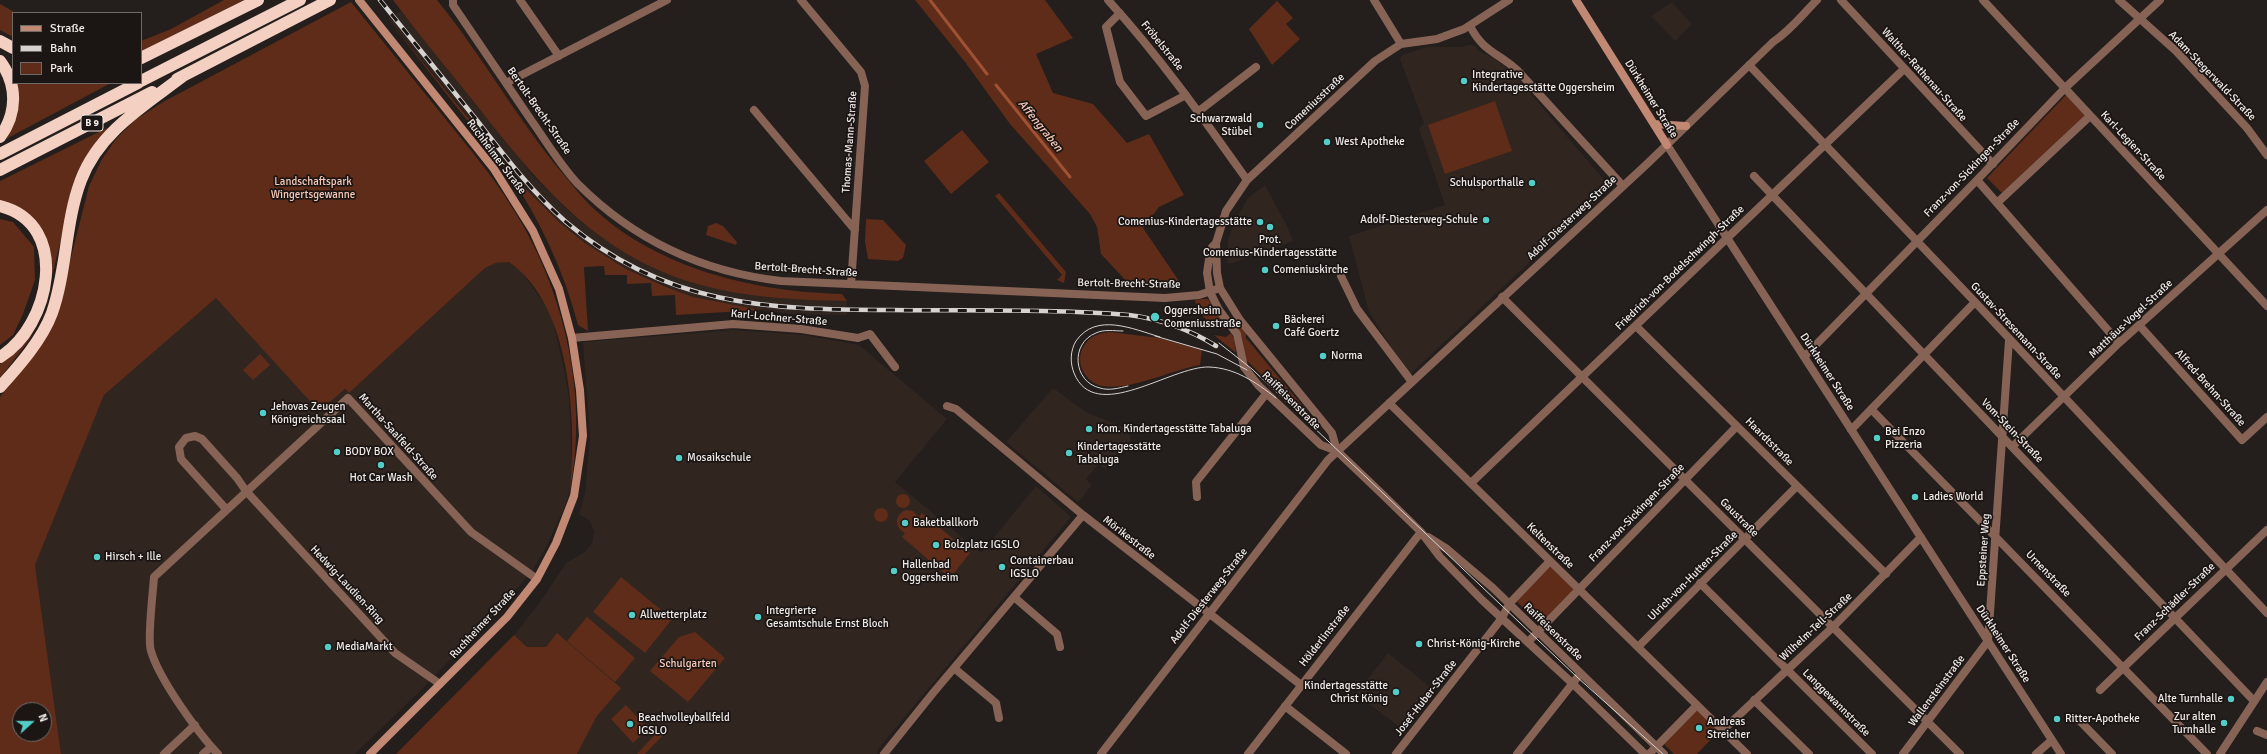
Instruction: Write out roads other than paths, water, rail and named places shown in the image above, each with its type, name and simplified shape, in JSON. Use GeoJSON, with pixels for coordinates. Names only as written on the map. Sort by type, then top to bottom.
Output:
{"type":"FeatureCollection","features":[{"type":"Feature","properties":{"kind":"highway"},"geometry":{"type":"LineString","coordinates":[[142,58],[258,0]]}},
{"type":"Feature","properties":{"kind":"highway"},"geometry":{"type":"LineString","coordinates":[[142,81],[300,0]]}},
{"type":"Feature","properties":{"kind":"highway","name":"B 9"},"geometry":{"type":"LineString","coordinates":[[0,170],[330,0]]}},
{"type":"Feature","properties":{"kind":"highway"},"geometry":{"type":"LineString","coordinates":[[0,41],[12,47]]}},
{"type":"Feature","properties":{"kind":"highway"},"geometry":{"type":"LineString","coordinates":[[0,61],[10,80],[14,98],[12,113],[0,137]]}},
{"type":"Feature","properties":{"kind":"highway"},"geometry":{"type":"LineString","coordinates":[[0,387],[28,352],[51,313],[64,261],[72,212],[81,179],[97,151],[106,138],[122,123],[184,76]]}},
{"type":"Feature","properties":{"kind":"highway","name":"B 9"},"geometry":{"type":"LineString","coordinates":[[0,154],[136,84]]}},
{"type":"Feature","properties":{"kind":"highway"},"geometry":{"type":"LineString","coordinates":[[0,206],[18,214],[35,231],[43,246],[48,265],[43,294],[27,329],[18,343],[0,357]]}},
{"type":"Feature","properties":{"kind":"street","name":"Ruchheimer Straße"},"geometry":{"type":"LineString","coordinates":[[359,0],[494,169],[515,199],[533,231],[548,262],[560,295],[572,338],[580,390],[582,436],[579,469],[574,496],[556,543],[537,579],[507,618],[370,754]]}},
{"type":"Feature","properties":{"kind":"street","name":"Bertolt-Brecht-Straße"},"geometry":{"type":"LineString","coordinates":[[453,0],[453,5],[557,158],[577,183],[608,211],[639,234],[697,262],[728,272],[781,281],[1165,298],[1210,292],[1220,288]]}},
{"type":"Feature","properties":{"kind":"street"},"geometry":{"type":"LineString","coordinates":[[520,0],[559,56]]}},
{"type":"Feature","properties":{"kind":"street"},"geometry":{"type":"LineString","coordinates":[[506,83],[667,0]]}},
{"type":"Feature","properties":{"kind":"street","name":"Thomas-Mann-Straße"},"geometry":{"type":"LineString","coordinates":[[801,0],[861,72],[865,86],[851,284]]}},
{"type":"Feature","properties":{"kind":"street","name":"Fröbelstraße"},"geometry":{"type":"LineString","coordinates":[[1108,0],[1199,111],[1247,180]]}},
{"type":"Feature","properties":{"kind":"street"},"geometry":{"type":"LineString","coordinates":[[1374,0],[1402,44]]}},
{"type":"Feature","properties":{"kind":"street","name":"Comeniusstraße"},"geometry":{"type":"LineString","coordinates":[[1337,452],[1332,433],[1240,320],[1220,288],[1217,273],[1216,243],[1226,211],[1247,180],[1375,61],[1402,44],[1437,39],[1470,26],[1509,0]]}},
{"type":"Feature","properties":{"kind":"street","name":"Dürkheimer Straße"},"geometry":{"type":"LineString","coordinates":[[1576,0],[1667,145],[2061,754]]}},
{"type":"Feature","properties":{"kind":"street","name":"Adolf-Diesterweg-Straße"},"geometry":{"type":"LineString","coordinates":[[1101,754],[1337,452],[1667,145],[1773,42],[1785,34],[1817,0]]}},
{"type":"Feature","properties":{"kind":"street","name":"Walther-Rathenau-Straße"},"geometry":{"type":"LineString","coordinates":[[1841,0],[1992,164]]}},
{"type":"Feature","properties":{"kind":"street","name":"Karl-Legien-Straße"},"geometry":{"type":"LineString","coordinates":[[1984,0],[2267,306]]}},
{"type":"Feature","properties":{"kind":"street","name":"Adam-Stegerwald-Straße"},"geometry":{"type":"LineString","coordinates":[[2119,0],[2176,51],[2247,128],[2267,155]]}},
{"type":"Feature","properties":{"kind":"street","name":"Franz-von-Sickingen-Straße"},"geometry":{"type":"LineString","coordinates":[[1804,357],[1867,294],[1916,240],[1977,180],[2065,88],[2160,0]]}},
{"type":"Feature","properties":{"kind":"street"},"geometry":{"type":"LineString","coordinates":[[1120,13],[1106,27],[1120,82],[1146,116],[1186,95]]}},
{"type":"Feature","properties":{"kind":"street"},"geometry":{"type":"LineString","coordinates":[[1470,26],[1478,40],[1485,48],[1509,62],[1518,71],[1623,186]]}},
{"type":"Feature","properties":{"kind":"street","name":"Gustav-Stresemann-Straße"},"geometry":{"type":"LineString","coordinates":[[1749,65],[1975,302],[2009,340],[2267,613]]}},
{"type":"Feature","properties":{"kind":"street"},"geometry":{"type":"LineString","coordinates":[[1199,111],[1256,66]]}},
{"type":"Feature","properties":{"kind":"street","name":"Friedrich-von-Bodelschwingh-Straße"},"geometry":{"type":"LineString","coordinates":[[1471,483],[1904,69]]}},
{"type":"Feature","properties":{"kind":"street"},"geometry":{"type":"LineString","coordinates":[[754,110],[855,230]]}},
{"type":"Feature","properties":{"kind":"street"},"geometry":{"type":"LineString","coordinates":[[1997,203],[2090,116]]}},
{"type":"Feature","properties":{"kind":"street"},"geometry":{"type":"LineString","coordinates":[[1654,124],[1686,126]]}},
{"type":"Feature","properties":{"kind":"street","name":"Vom-Stein-Straße"},"geometry":{"type":"LineString","coordinates":[[1754,176],[2254,701]]}},
{"type":"Feature","properties":{"kind":"street"},"geometry":{"type":"LineString","coordinates":[[1977,180],[2119,343]]}},
{"type":"Feature","properties":{"kind":"street","name":"Matthäus-Vogel-Straße"},"geometry":{"type":"LineString","coordinates":[[2012,447],[2119,343],[2267,210]]}},
{"type":"Feature","properties":{"kind":"street","name":"Comeniusstraße"},"geometry":{"type":"LineString","coordinates":[[1210,292],[1207,273],[1212,247],[1216,243]]}},
{"type":"Feature","properties":{"kind":"street"},"geometry":{"type":"LineString","coordinates":[[1341,276],[1356,309],[1412,382]]}},
{"type":"Feature","properties":{"kind":"street","name":"Raiffeisenstraße"},"geometry":{"type":"LineString","coordinates":[[1210,292],[1220,310],[1237,334],[1244,367],[1266,394],[1320,445],[1337,452],[1421,532],[1458,576],[1645,754]]}},
{"type":"Feature","properties":{"kind":"street","name":"Gaustraße"},"geometry":{"type":"LineString","coordinates":[[1502,297],[1960,754]]}},
{"type":"Feature","properties":{"kind":"street"},"geometry":{"type":"LineString","coordinates":[[1851,430],[1975,302]]}},
{"type":"Feature","properties":{"kind":"street","name":"Karl-Lochner-Straße"},"geometry":{"type":"LineString","coordinates":[[572,338],[733,324],[800,329],[858,338],[870,334],[895,367]]}},
{"type":"Feature","properties":{"kind":"street","name":"Alfred-Brehm-Straße"},"geometry":{"type":"LineString","coordinates":[[2139,325],[2242,440],[2267,417]]}},
{"type":"Feature","properties":{"kind":"street","name":"Haardtstraße"},"geometry":{"type":"LineString","coordinates":[[1636,326],[1886,574]]}},
{"type":"Feature","properties":{"kind":"street","name":"Eppsteiner Weg"},"geometry":{"type":"LineString","coordinates":[[1988,641],[2009,340]]}},
{"type":"Feature","properties":{"kind":"street"},"geometry":{"type":"LineString","coordinates":[[1197,497],[1196,482],[1266,394]]}},
{"type":"Feature","properties":{"kind":"street","name":"Martha-Saalfeld-Straße"},"geometry":{"type":"LineString","coordinates":[[246,491],[348,398],[423,482],[472,532],[537,579]]}},
{"type":"Feature","properties":{"kind":"street","name":"Keltenstraße"},"geometry":{"type":"LineString","coordinates":[[1389,403],[1747,754]]}},
{"type":"Feature","properties":{"kind":"street","name":"Mörikestraße"},"geometry":{"type":"LineString","coordinates":[[947,406],[956,408],[1083,515],[1301,685]]}},
{"type":"Feature","properties":{"kind":"street","name":"Urnenstraße"},"geometry":{"type":"LineString","coordinates":[[1871,409],[2208,754]]}},
{"type":"Feature","properties":{"kind":"street","name":"Franz-von-Sickingen-Straße"},"geometry":{"type":"LineString","coordinates":[[1528,642],[1737,426]]}},
{"type":"Feature","properties":{"kind":"street","name":"Hedwig-Laudien-Ring"},"geometry":{"type":"LineString","coordinates":[[226,509],[181,459],[179,447],[183,440],[195,436],[202,439],[238,478],[246,491],[395,653],[440,684]]}},
{"type":"Feature","properties":{"kind":"street","name":"Ulrich-von-Hutten-Straße"},"geometry":{"type":"LineString","coordinates":[[1638,647],[1797,486]]}},
{"type":"Feature","properties":{"kind":"street"},"geometry":{"type":"LineString","coordinates":[[218,754],[195,726],[168,685],[150,650],[154,577],[246,491]]}},
{"type":"Feature","properties":{"kind":"street"},"geometry":{"type":"LineString","coordinates":[[884,754],[954,668],[1083,515]]}},
{"type":"Feature","properties":{"kind":"street","name":"Franz-Schädler-Straße"},"geometry":{"type":"LineString","coordinates":[[2100,690],[2174,617],[2267,530]]}},
{"type":"Feature","properties":{"kind":"street","name":"Raiffeisenstraße"},"geometry":{"type":"LineString","coordinates":[[1421,532],[1447,549],[1509,604],[1664,754]]}},
{"type":"Feature","properties":{"kind":"street","name":"Hölderlinstraße"},"geometry":{"type":"LineString","coordinates":[[1248,754],[1421,532]]}},
{"type":"Feature","properties":{"kind":"street","name":"Wilhelm-Tell-Straße"},"geometry":{"type":"LineString","coordinates":[[1723,730],[1834,627],[1921,537]]}},
{"type":"Feature","properties":{"kind":"street","name":"Josef-Huber-Straße"},"geometry":{"type":"LineString","coordinates":[[1396,754],[1502,618],[1509,604],[1550,561]]}},
{"type":"Feature","properties":{"kind":"street","name":"Langgewannstraße"},"geometry":{"type":"LineString","coordinates":[[1700,583],[1872,754]]}},
{"type":"Feature","properties":{"kind":"street"},"geometry":{"type":"LineString","coordinates":[[1014,597],[1057,634],[1060,647]]}},
{"type":"Feature","properties":{"kind":"street","name":"Wallensteinstraße"},"geometry":{"type":"LineString","coordinates":[[1903,754],[1988,641]]}},
{"type":"Feature","properties":{"kind":"street"},"geometry":{"type":"LineString","coordinates":[[954,668],[996,703],[999,718]]}},
{"type":"Feature","properties":{"kind":"street"},"geometry":{"type":"LineString","coordinates":[[1517,754],[1580,674]]}},
{"type":"Feature","properties":{"kind":"street"},"geometry":{"type":"LineString","coordinates":[[2220,754],[2267,682]]}},
{"type":"Feature","properties":{"kind":"street"},"geometry":{"type":"LineString","coordinates":[[1754,700],[1809,754]]}},
{"type":"Feature","properties":{"kind":"street"},"geometry":{"type":"LineString","coordinates":[[1649,754],[1697,705]]}},
{"type":"Feature","properties":{"kind":"street"},"geometry":{"type":"LineString","coordinates":[[1285,706],[1346,754]]}},
{"type":"Feature","properties":{"kind":"street"},"geometry":{"type":"LineString","coordinates":[[2077,718],[2112,754]]}},
{"type":"Feature","properties":{"kind":"street"},"geometry":{"type":"LineString","coordinates":[[164,754],[195,726]]}},
{"type":"Feature","properties":{"kind":"street"},"geometry":{"type":"LineString","coordinates":[[2257,731],[2267,735]]}},
{"type":"Feature","properties":{"kind":"street"},"geometry":{"type":"LineString","coordinates":[[2036,754],[2052,740]]}},
{"type":"Feature","properties":{"kind":"street"},"geometry":{"type":"LineString","coordinates":[[203,754],[211,747]]}},
{"type":"Feature","properties":{"kind":"waterway","name":"Affengraben"},"geometry":{"type":"LineString","coordinates":[[930,0],[987,74]]}},
{"type":"Feature","properties":{"kind":"waterway","name":"Affengraben"},"geometry":{"type":"LineString","coordinates":[[996,85],[1070,177]]}},
{"type":"Feature","properties":{"kind":"tram line"},"geometry":{"type":"LineString","coordinates":[[1160,337],[1115,325],[1094,327],[1084,332],[1074,345],[1071,357],[1074,373],[1084,388],[1099,394],[1116,394],[1193,369],[1209,367],[1219,368],[1236,373],[1253,381],[1276,398]]}},
{"type":"Feature","properties":{"kind":"tram line"},"geometry":{"type":"LineString","coordinates":[[1123,331],[1102,331],[1088,338],[1082,345],[1078,362],[1080,371],[1084,378],[1091,384],[1107,389],[1128,386]]}},
{"type":"Feature","properties":{"kind":"tram line"},"geometry":{"type":"LineString","coordinates":[[1155,336],[1217,354],[1247,370]]}},
{"type":"Feature","properties":{"kind":"tram line"},"geometry":{"type":"LineString","coordinates":[[1219,343],[1252,369],[1577,677],[1663,754]]}},
{"type":"Feature","properties":{"kind":"railway"},"geometry":{"type":"LineString","coordinates":[[380,0],[510,162],[542,199],[566,222],[603,250],[641,271],[680,287],[720,298],[803,308],[846,310],[1040,311],[1129,315],[1163,322],[1185,330],[1216,346]]}},
{"type":"Feature","properties":{"kind":"place","name":"Integrative Kindertagesstätte Oggersheim"},"geometry":{"type":"Point","coordinates":[1464,81]}},
{"type":"Feature","properties":{"kind":"place","name":"Schwarzwald Stübel"},"geometry":{"type":"Point","coordinates":[1260,125]}},
{"type":"Feature","properties":{"kind":"place","name":"West Apotheke"},"geometry":{"type":"Point","coordinates":[1327,142]}},
{"type":"Feature","properties":{"kind":"place","name":"Schulsporthalle"},"geometry":{"type":"Point","coordinates":[1532,183]}},
{"type":"Feature","properties":{"kind":"place","name":"Adolf-Diesterweg-Schule"},"geometry":{"type":"Point","coordinates":[1486,220]}},
{"type":"Feature","properties":{"kind":"place","name":"Comenius-Kindertagesstätte"},"geometry":{"type":"Point","coordinates":[1260,222]}},
{"type":"Feature","properties":{"kind":"place","name":"Prot. Comenius-Kindertagesstätte"},"geometry":{"type":"Point","coordinates":[1270,227]}},
{"type":"Feature","properties":{"kind":"place","name":"Comeniuskirche"},"geometry":{"type":"Point","coordinates":[1265,270]}},
{"type":"Feature","properties":{"kind":"place","name":"Oggersheim Comeniusstraße"},"geometry":{"type":"Point","coordinates":[1155,317]}},
{"type":"Feature","properties":{"kind":"place","name":"Bäckerei Café Goertz"},"geometry":{"type":"Point","coordinates":[1276,326]}},
{"type":"Feature","properties":{"kind":"place","name":"Norma"},"geometry":{"type":"Point","coordinates":[1323,356]}},
{"type":"Feature","properties":{"kind":"place","name":"Jehovas Zeugen Königreichssaal"},"geometry":{"type":"Point","coordinates":[263,413]}},
{"type":"Feature","properties":{"kind":"place","name":"Kom. Kindertagesstätte Tabaluga"},"geometry":{"type":"Point","coordinates":[1089,429]}},
{"type":"Feature","properties":{"kind":"place","name":"Bei Enzo Pizzeria"},"geometry":{"type":"Point","coordinates":[1877,438]}},
{"type":"Feature","properties":{"kind":"place","name":"BODY BOX"},"geometry":{"type":"Point","coordinates":[337,452]}},
{"type":"Feature","properties":{"kind":"place","name":"Kindertagesstätte Tabaluga"},"geometry":{"type":"Point","coordinates":[1069,453]}},
{"type":"Feature","properties":{"kind":"place","name":"Mosaikschule"},"geometry":{"type":"Point","coordinates":[679,458]}},
{"type":"Feature","properties":{"kind":"place","name":"Hot Car Wash"},"geometry":{"type":"Point","coordinates":[381,465]}},
{"type":"Feature","properties":{"kind":"place","name":"Ladies World"},"geometry":{"type":"Point","coordinates":[1915,497]}},
{"type":"Feature","properties":{"kind":"place","name":"Baketballkorb"},"geometry":{"type":"Point","coordinates":[905,523]}},
{"type":"Feature","properties":{"kind":"place","name":"Bolzplatz IGSLO"},"geometry":{"type":"Point","coordinates":[936,545]}},
{"type":"Feature","properties":{"kind":"place","name":"Hirsch + Ille"},"geometry":{"type":"Point","coordinates":[97,557]}},
{"type":"Feature","properties":{"kind":"place","name":"Containerbau IGSLO"},"geometry":{"type":"Point","coordinates":[1002,567]}},
{"type":"Feature","properties":{"kind":"place","name":"Hallenbad Oggersheim"},"geometry":{"type":"Point","coordinates":[894,571]}},
{"type":"Feature","properties":{"kind":"place","name":"Allwetterplatz"},"geometry":{"type":"Point","coordinates":[632,615]}},
{"type":"Feature","properties":{"kind":"place","name":"Integrierte Gesamtschule Ernst Bloch"},"geometry":{"type":"Point","coordinates":[758,617]}},
{"type":"Feature","properties":{"kind":"place","name":"Christ-König-Kirche"},"geometry":{"type":"Point","coordinates":[1419,644]}},
{"type":"Feature","properties":{"kind":"place","name":"MediaMarkt"},"geometry":{"type":"Point","coordinates":[328,647]}},
{"type":"Feature","properties":{"kind":"place","name":"Kindertagesstätte Christ König"},"geometry":{"type":"Point","coordinates":[1396,692]}},
{"type":"Feature","properties":{"kind":"place","name":"Alte Turnhalle"},"geometry":{"type":"Point","coordinates":[2231,699]}},
{"type":"Feature","properties":{"kind":"place","name":"Ritter-Apotheke"},"geometry":{"type":"Point","coordinates":[2057,719]}},
{"type":"Feature","properties":{"kind":"place","name":"Zur alten Turnhalle"},"geometry":{"type":"Point","coordinates":[2224,723]}},
{"type":"Feature","properties":{"kind":"place","name":"Beachvolleyballfeld IGSLO"},"geometry":{"type":"Point","coordinates":[630,724]}},
{"type":"Feature","properties":{"kind":"place","name":"Andreas Streicher"},"geometry":{"type":"Point","coordinates":[1699,728]}},
{"type":"Feature","properties":{"kind":"park label","name":"Landschaftspark Wingertsgewanne"},"geometry":{"type":"Point","coordinates":[313,188]}},
{"type":"Feature","properties":{"kind":"park label","name":"Schulgarten"},"geometry":{"type":"Point","coordinates":[688,664]}}]}
